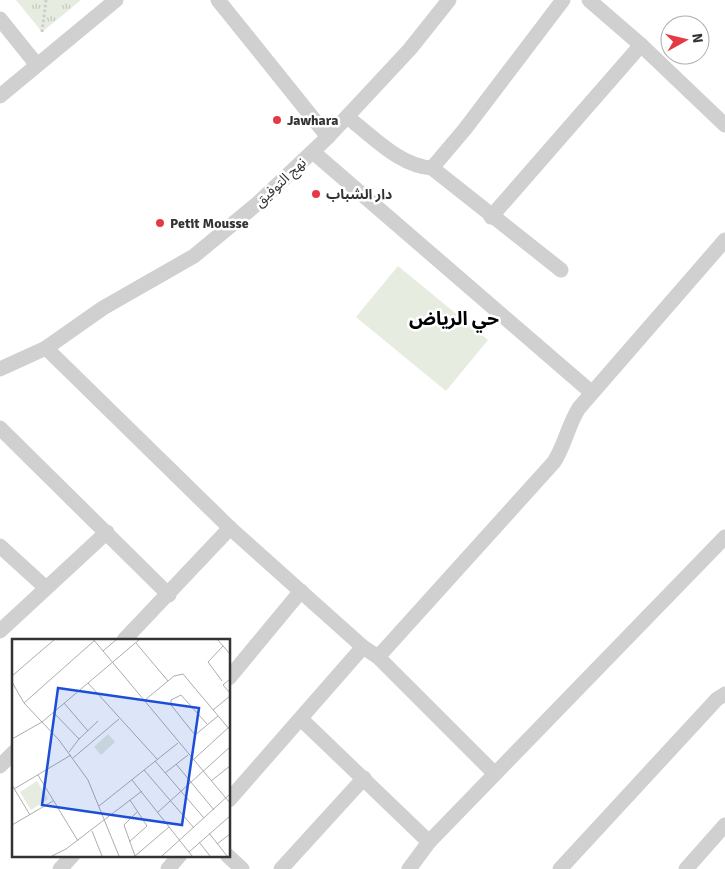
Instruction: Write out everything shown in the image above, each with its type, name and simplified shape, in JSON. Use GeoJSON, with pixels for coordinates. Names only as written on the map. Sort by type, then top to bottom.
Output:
{"type":"FeatureCollection","features":[{"type":"Feature","properties":{"kind":"street"},"geometry":{"type":"LineString","coordinates":[[0,96],[116,0]]}},
{"type":"Feature","properties":{"kind":"street"},"geometry":{"type":"LineString","coordinates":[[218,0],[328,137]]}},
{"type":"Feature","properties":{"kind":"street","name":"نهج التوفيق"},"geometry":{"type":"LineString","coordinates":[[0,369],[46,348],[103,308],[194,256],[258,203],[328,137],[410,49],[450,0]]}},
{"type":"Feature","properties":{"kind":"street"},"geometry":{"type":"LineString","coordinates":[[432,168],[465,129],[563,0]]}},
{"type":"Feature","properties":{"kind":"street"},"geometry":{"type":"LineString","coordinates":[[589,0],[641,45],[725,125]]}},
{"type":"Feature","properties":{"kind":"street"},"geometry":{"type":"LineString","coordinates":[[0,19],[37,65]]}},
{"type":"Feature","properties":{"kind":"street"},"geometry":{"type":"LineString","coordinates":[[491,217],[641,45]]}},
{"type":"Feature","properties":{"kind":"street"},"geometry":{"type":"LineString","coordinates":[[347,117],[404,160],[418,167],[432,168],[491,217],[561,270]]}},
{"type":"Feature","properties":{"kind":"street"},"geometry":{"type":"LineString","coordinates":[[313,152],[591,392]]}},
{"type":"Feature","properties":{"kind":"street"},"geometry":{"type":"LineString","coordinates":[[378,657],[554,462],[563,448],[574,416],[591,392],[725,240]]}},
{"type":"Feature","properties":{"kind":"street"},"geometry":{"type":"LineString","coordinates":[[46,348],[230,528],[363,647],[378,657],[495,774]]}},
{"type":"Feature","properties":{"kind":"street"},"geometry":{"type":"LineString","coordinates":[[0,428],[169,595]]}},
{"type":"Feature","properties":{"kind":"street"},"geometry":{"type":"LineString","coordinates":[[125,639],[169,595],[230,528]]}},
{"type":"Feature","properties":{"kind":"street"},"geometry":{"type":"LineString","coordinates":[[0,631],[107,532]]}},
{"type":"Feature","properties":{"kind":"street"},"geometry":{"type":"LineString","coordinates":[[409,869],[429,842],[725,537]]}},
{"type":"Feature","properties":{"kind":"street"},"geometry":{"type":"LineString","coordinates":[[0,546],[46,588]]}},
{"type":"Feature","properties":{"kind":"street"},"geometry":{"type":"LineString","coordinates":[[230,677],[301,591]]}},
{"type":"Feature","properties":{"kind":"street"},"geometry":{"type":"LineString","coordinates":[[230,799],[363,647]]}},
{"type":"Feature","properties":{"kind":"street"},"geometry":{"type":"LineString","coordinates":[[560,869],[716,699],[725,694]]}},
{"type":"Feature","properties":{"kind":"street"},"geometry":{"type":"LineString","coordinates":[[301,719],[429,842]]}},
{"type":"Feature","properties":{"kind":"street"},"geometry":{"type":"LineString","coordinates":[[0,766],[12,754]]}},
{"type":"Feature","properties":{"kind":"street"},"geometry":{"type":"LineString","coordinates":[[281,869],[364,778]]}},
{"type":"Feature","properties":{"kind":"street"},"geometry":{"type":"LineString","coordinates":[[686,869],[725,825]]}},
{"type":"Feature","properties":{"kind":"street"},"geometry":{"type":"LineString","coordinates":[[60,869],[71,856]]}},
{"type":"Feature","properties":{"kind":"street"},"geometry":{"type":"LineString","coordinates":[[168,869],[179,856]]}},
{"type":"Feature","properties":{"kind":"street"},"geometry":{"type":"LineString","coordinates":[[228,856],[242,869]]}},
{"type":"Feature","properties":{"kind":"path"},"geometry":{"type":"LineString","coordinates":[[42,32],[46,0]]}},
{"type":"Feature","properties":{"kind":"green space"},"geometry":{"type":"Polygon","coordinates":[[[16,0],[81,0],[42,32],[16,0]]]}},
{"type":"Feature","properties":{"kind":"green space"},"geometry":{"type":"Polygon","coordinates":[[[398,266],[488,340],[446,391],[356,317],[398,266]]]}},
{"type":"Feature","properties":{"kind":"place","name":"Jawhara"},"geometry":{"type":"Point","coordinates":[277,120]}},
{"type":"Feature","properties":{"kind":"place","name":"دار الشباب"},"geometry":{"type":"Point","coordinates":[316,194]}},
{"type":"Feature","properties":{"kind":"place","name":"Petit Mousse"},"geometry":{"type":"Point","coordinates":[160,223]}},
{"type":"Feature","properties":{"kind":"district","name":"حي الرياض"},"geometry":{"type":"Point","coordinates":[454,318]}}]}
